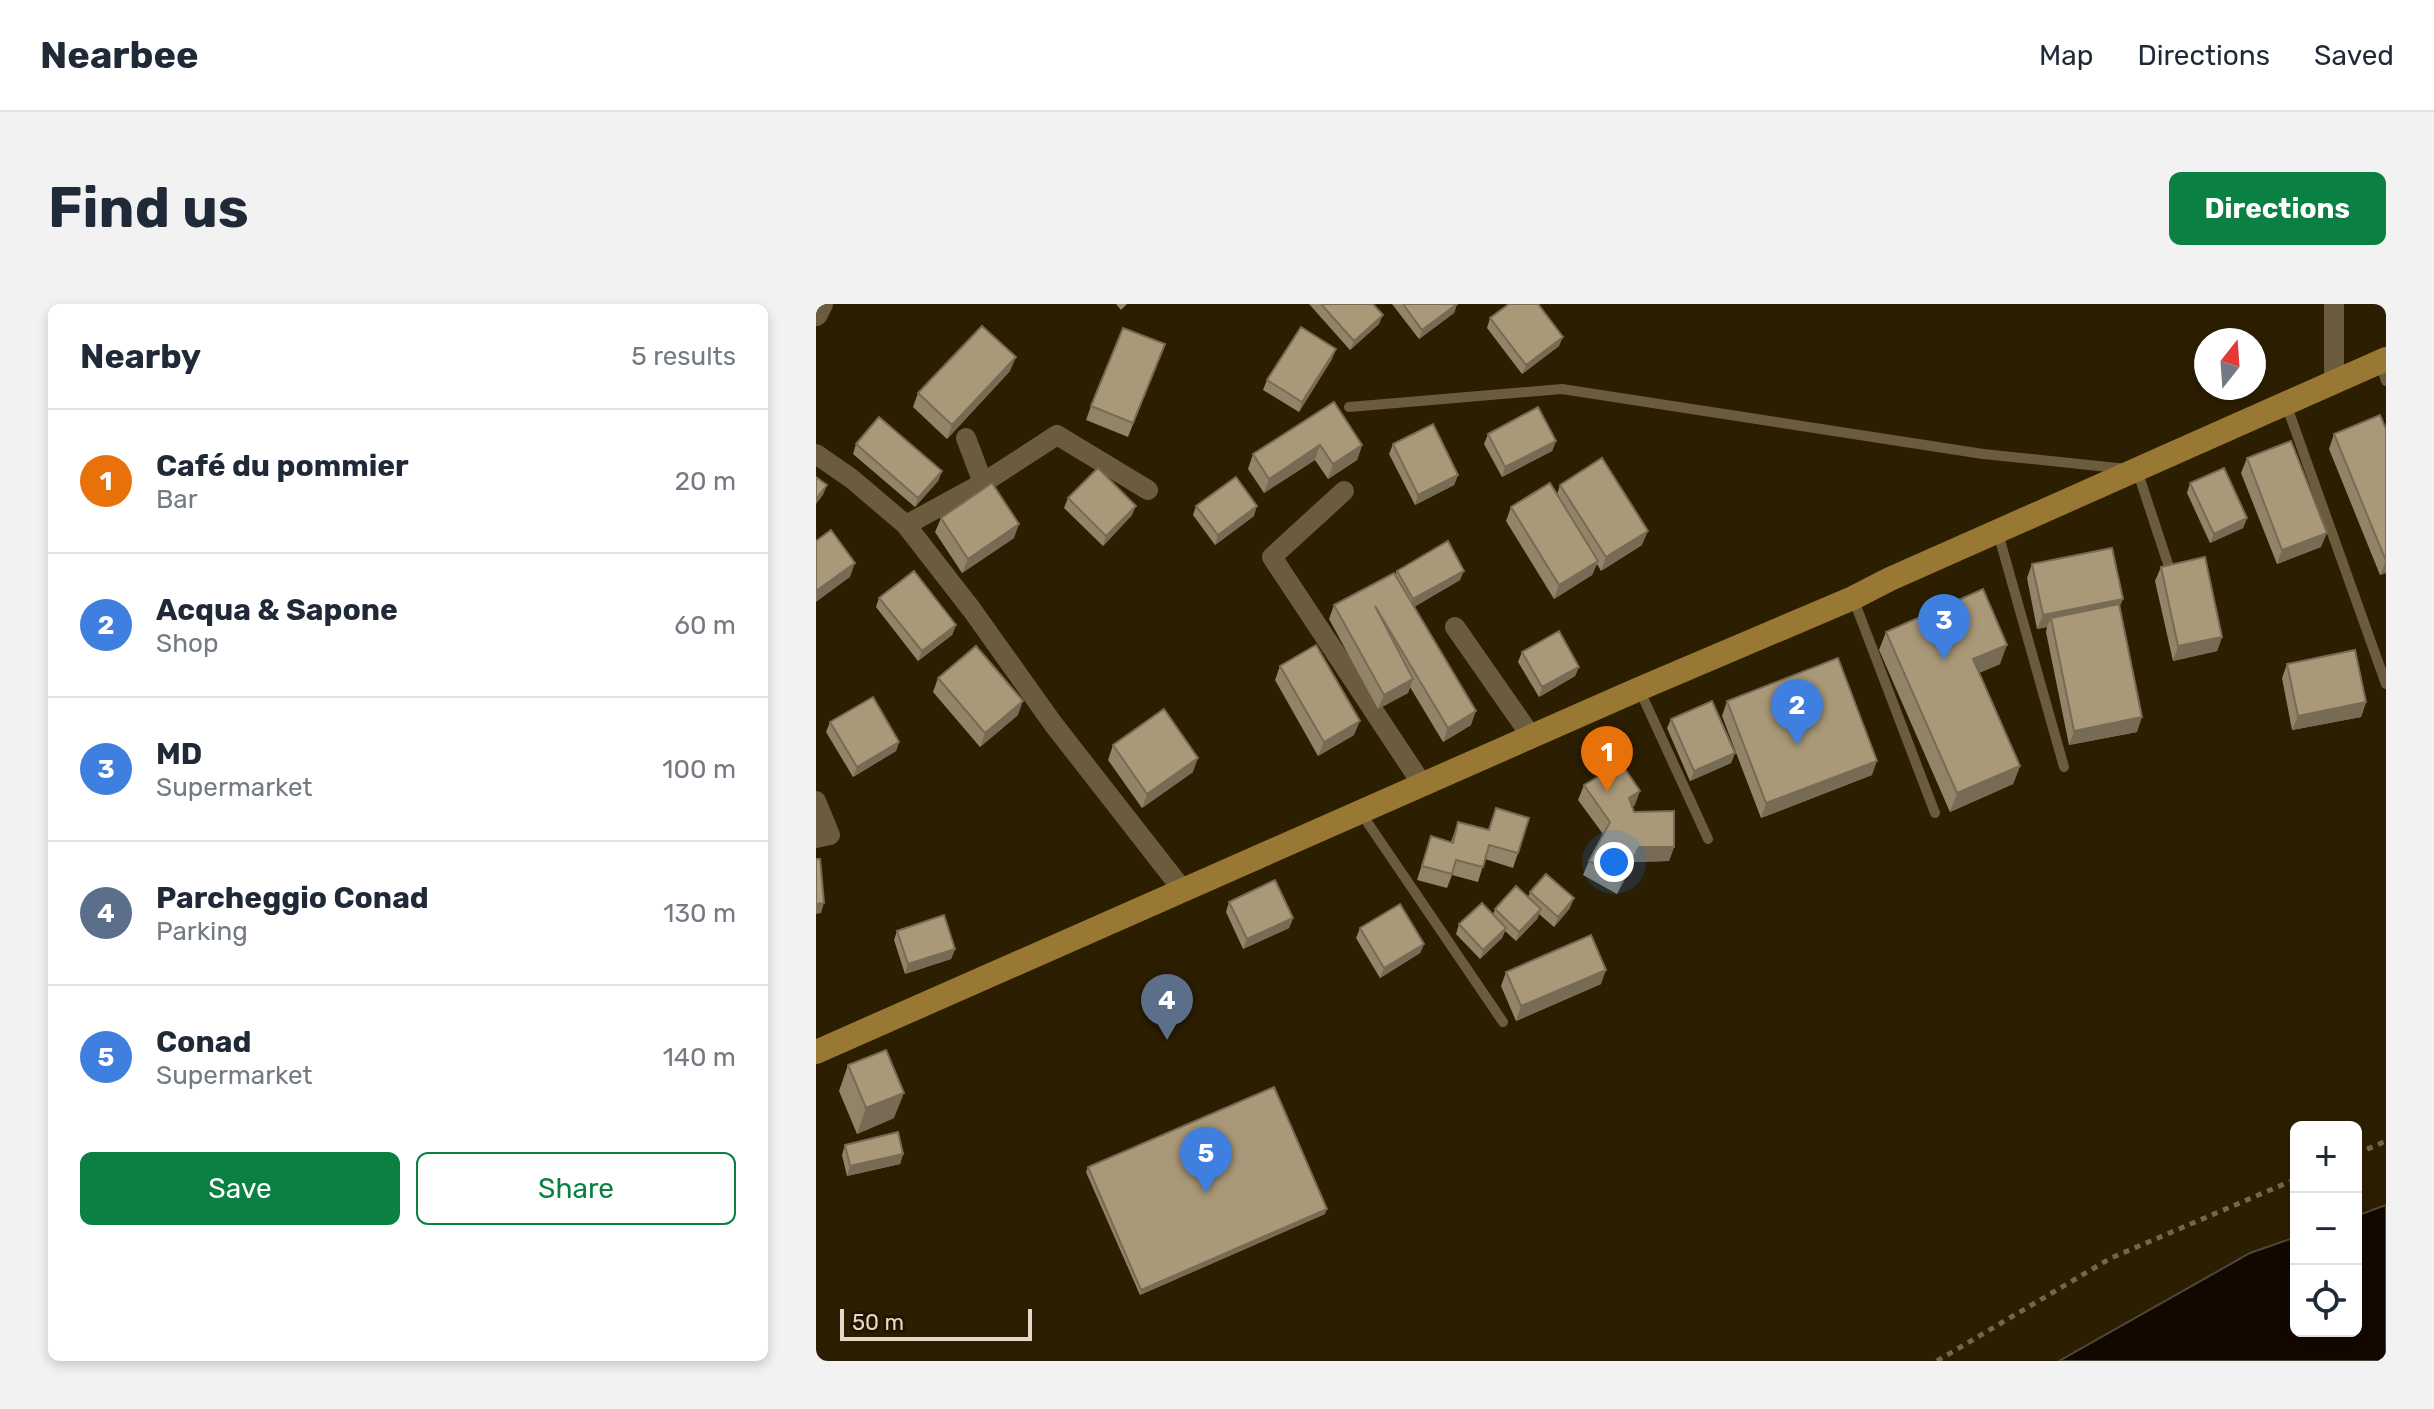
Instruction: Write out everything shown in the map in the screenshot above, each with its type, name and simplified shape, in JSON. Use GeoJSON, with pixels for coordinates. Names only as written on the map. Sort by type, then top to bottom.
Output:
{"type":"FeatureCollection","features":[{"type":"Feature","properties":{"kind":"main road"},"geometry":{"type":"LineString","coordinates":[[816,1052],[1531,736],[1853,598],[2334,382],[2384,368]]}},
{"type":"Feature","properties":{"kind":"street"},"geometry":{"type":"LineString","coordinates":[[816,314],[821,304]]}},
{"type":"Feature","properties":{"kind":"street"},"geometry":{"type":"LineString","coordinates":[[2334,304],[2334,382]]}},
{"type":"Feature","properties":{"kind":"street"},"geometry":{"type":"LineString","coordinates":[[906,525],[983,483],[1057,435],[1148,490]]}},
{"type":"Feature","properties":{"kind":"street"},"geometry":{"type":"LineString","coordinates":[[966,438],[983,483]]}},
{"type":"Feature","properties":{"kind":"street"},"geometry":{"type":"LineString","coordinates":[[816,454],[852,479],[906,525],[972,610],[1054,725],[1182,889]]}},
{"type":"Feature","properties":{"kind":"street"},"geometry":{"type":"LineString","coordinates":[[1344,491],[1272,557],[1422,784]]}},
{"type":"Feature","properties":{"kind":"street"},"geometry":{"type":"LineString","coordinates":[[1455,627],[1531,736]]}},
{"type":"Feature","properties":{"kind":"street"},"geometry":{"type":"LineString","coordinates":[[816,801],[830,835],[816,838]]}},
{"type":"Feature","properties":{"kind":"lane"},"geometry":{"type":"LineString","coordinates":[[1349,407],[1562,389],[1983,454],[2137,470],[2169,567]]}},
{"type":"Feature","properties":{"kind":"lane"},"geometry":{"type":"LineString","coordinates":[[2286,404],[2386,684]]}},
{"type":"Feature","properties":{"kind":"lane"},"geometry":{"type":"LineString","coordinates":[[1997,531],[2064,767]]}},
{"type":"Feature","properties":{"kind":"lane"},"geometry":{"type":"LineString","coordinates":[[1853,598],[1935,813]]}},
{"type":"Feature","properties":{"kind":"lane"},"geometry":{"type":"LineString","coordinates":[[1639,689],[1708,839]]}},
{"type":"Feature","properties":{"kind":"lane"},"geometry":{"type":"LineString","coordinates":[[1360,811],[1503,1022]]}},
{"type":"Feature","properties":{"kind":"path"},"geometry":{"type":"LineString","coordinates":[[2362,1151],[2386,1141]]}},
{"type":"Feature","properties":{"kind":"path"},"geometry":{"type":"LineString","coordinates":[[1937,1361],[2111,1258],[2290,1182]]}},
{"type":"Feature","properties":{"kind":"shaded area"},"geometry":{"type":"Polygon","coordinates":[[[2386,1205],[2386,1361],[2059,1361],[2250,1253],[2290,1239],[2290,1337],[2362,1337],[2362,1214],[2386,1205]]]}},
{"type":"Feature","properties":{"kind":"building"},"geometry":{"type":"Polygon","coordinates":[[[1321,304],[1373,304],[1383,315],[1354,341],[1321,304]]]}},
{"type":"Feature","properties":{"kind":"building"},"geometry":{"type":"Polygon","coordinates":[[[1403,304],[1457,304],[1422,330],[1403,304]]]}},
{"type":"Feature","properties":{"kind":"building"},"geometry":{"type":"Polygon","coordinates":[[[1509,304],[1538,304],[1563,337],[1526,365],[1490,318],[1509,304]]]}},
{"type":"Feature","properties":{"kind":"building"},"geometry":{"type":"Polygon","coordinates":[[[982,326],[1016,357],[952,425],[918,393],[982,326]]]}},
{"type":"Feature","properties":{"kind":"building"},"geometry":{"type":"Polygon","coordinates":[[[1301,327],[1336,349],[1302,402],[1267,380],[1301,327]]]}},
{"type":"Feature","properties":{"kind":"building"},"geometry":{"type":"Polygon","coordinates":[[[1123,328],[1165,344],[1133,423],[1091,406],[1123,328]]]}},
{"type":"Feature","properties":{"kind":"building"},"geometry":{"type":"Polygon","coordinates":[[[1334,402],[1362,445],[1333,464],[1320,445],[1269,479],[1253,454],[1334,402]]]}},
{"type":"Feature","properties":{"kind":"building"},"geometry":{"type":"Polygon","coordinates":[[[1538,407],[1556,441],[1505,467],[1488,434],[1538,407]]]}},
{"type":"Feature","properties":{"kind":"building"},"geometry":{"type":"Polygon","coordinates":[[[2380,415],[2386,429],[2386,561],[2334,434],[2380,415]]]}},
{"type":"Feature","properties":{"kind":"building"},"geometry":{"type":"Polygon","coordinates":[[[879,417],[942,471],[918,498],[856,444],[879,417]]]}},
{"type":"Feature","properties":{"kind":"building"},"geometry":{"type":"Polygon","coordinates":[[[1433,424],[1458,475],[1418,495],[1393,444],[1433,424]]]}},
{"type":"Feature","properties":{"kind":"building"},"geometry":{"type":"Polygon","coordinates":[[[2291,441],[2327,533],[2282,550],[2247,458],[2291,441]]]}},
{"type":"Feature","properties":{"kind":"building"},"geometry":{"type":"Polygon","coordinates":[[[1602,458],[1648,531],[1606,557],[1560,485],[1602,458]]]}},
{"type":"Feature","properties":{"kind":"building"},"geometry":{"type":"Polygon","coordinates":[[[1098,468],[1136,506],[1106,536],[1068,498],[1098,468]]]}},
{"type":"Feature","properties":{"kind":"building"},"geometry":{"type":"Polygon","coordinates":[[[2224,468],[2247,518],[2214,534],[2190,483],[2224,468]]]}},
{"type":"Feature","properties":{"kind":"building"},"geometry":{"type":"Polygon","coordinates":[[[816,477],[827,485],[816,499],[816,477]]]}},
{"type":"Feature","properties":{"kind":"building"},"geometry":{"type":"Polygon","coordinates":[[[1236,477],[1257,506],[1218,535],[1196,506],[1236,477]]]}},
{"type":"Feature","properties":{"kind":"building"},"geometry":{"type":"Polygon","coordinates":[[[992,483],[1019,524],[968,559],[941,518],[992,483]]]}},
{"type":"Feature","properties":{"kind":"building"},"geometry":{"type":"Polygon","coordinates":[[[1550,483],[1598,561],[1559,585],[1511,507],[1550,483]]]}},
{"type":"Feature","properties":{"kind":"building"},"geometry":{"type":"Polygon","coordinates":[[[831,530],[855,563],[816,591],[816,541],[831,530]]]}},
{"type":"Feature","properties":{"kind":"building"},"geometry":{"type":"Polygon","coordinates":[[[1448,541],[1464,571],[1413,599],[1397,571],[1448,541]]]}},
{"type":"Feature","properties":{"kind":"building"},"geometry":{"type":"Polygon","coordinates":[[[2112,548],[2123,599],[2043,615],[2032,564],[2112,548]]]}},
{"type":"Feature","properties":{"kind":"building"},"geometry":{"type":"Polygon","coordinates":[[[2205,557],[2222,637],[2178,646],[2161,567],[2205,557]]]}},
{"type":"Feature","properties":{"kind":"building"},"geometry":{"type":"Polygon","coordinates":[[[914,571],[956,625],[922,651],[879,598],[914,571]]]}},
{"type":"Feature","properties":{"kind":"building"},"geometry":{"type":"Polygon","coordinates":[[[1394,573],[1476,711],[1448,728],[1375,606],[1413,679],[1384,695],[1334,605],[1394,573]]]}},
{"type":"Feature","properties":{"kind":"building"},"geometry":{"type":"Polygon","coordinates":[[[1983,589],[2007,645],[1973,659],[2020,766],[1957,793],[1886,632],[1983,589]]]}},
{"type":"Feature","properties":{"kind":"building"},"geometry":{"type":"Polygon","coordinates":[[[2119,604],[2142,717],[2074,731],[2051,618],[2119,604]]]}},
{"type":"Feature","properties":{"kind":"building"},"geometry":{"type":"Polygon","coordinates":[[[1559,631],[1579,667],[1542,687],[1522,652],[1559,631]]]}},
{"type":"Feature","properties":{"kind":"building"},"geometry":{"type":"Polygon","coordinates":[[[1316,645],[1360,721],[1324,742],[1280,666],[1316,645]]]}},
{"type":"Feature","properties":{"kind":"building"},"geometry":{"type":"Polygon","coordinates":[[[976,646],[1023,701],[985,733],[938,678],[976,646]]]}},
{"type":"Feature","properties":{"kind":"building"},"geometry":{"type":"Polygon","coordinates":[[[2355,650],[2366,702],[2298,716],[2287,664],[2355,650]]]}},
{"type":"Feature","properties":{"kind":"building"},"geometry":{"type":"Polygon","coordinates":[[[1838,658],[1877,761],[1766,803],[1727,701],[1838,658]]]}},
{"type":"Feature","properties":{"kind":"building"},"geometry":{"type":"Polygon","coordinates":[[[873,697],[899,742],[857,767],[830,722],[873,697]]]}},
{"type":"Feature","properties":{"kind":"building"},"geometry":{"type":"Polygon","coordinates":[[[1712,701],[1735,753],[1694,771],[1671,719],[1712,701]]]}},
{"type":"Feature","properties":{"kind":"building"},"geometry":{"type":"Polygon","coordinates":[[[1164,709],[1198,758],[1147,794],[1113,745],[1164,709]]]}},
{"type":"Feature","properties":{"kind":"building"},"geometry":{"type":"Polygon","coordinates":[[[1621,763],[1640,791],[1629,798],[1634,812],[1674,811],[1674,847],[1639,847],[1622,879],[1589,861],[1610,822],[1584,785],[1621,763]]]}},
{"type":"Feature","properties":{"kind":"building"},"geometry":{"type":"Polygon","coordinates":[[[1496,808],[1529,818],[1518,853],[1489,845],[1483,867],[1456,860],[1452,874],[1422,866],[1431,836],[1453,843],[1458,822],[1489,830],[1496,808]]]}},
{"type":"Feature","properties":{"kind":"building"},"geometry":{"type":"Polygon","coordinates":[[[816,859],[820,859],[824,903],[816,904],[816,859]]]}},
{"type":"Feature","properties":{"kind":"building"},"geometry":{"type":"Polygon","coordinates":[[[1546,874],[1574,898],[1558,917],[1530,892],[1546,874]]]}},
{"type":"Feature","properties":{"kind":"building"},"geometry":{"type":"Polygon","coordinates":[[[1275,880],[1293,918],[1247,939],[1229,902],[1275,880]]]}},
{"type":"Feature","properties":{"kind":"building"},"geometry":{"type":"Polygon","coordinates":[[[1516,886],[1541,909],[1519,932],[1495,909],[1516,886]]]}},
{"type":"Feature","properties":{"kind":"building"},"geometry":{"type":"Polygon","coordinates":[[[1482,903],[1506,928],[1483,950],[1459,924],[1482,903]]]}},
{"type":"Feature","properties":{"kind":"building"},"geometry":{"type":"Polygon","coordinates":[[[1400,904],[1424,944],[1384,968],[1360,928],[1400,904]]]}},
{"type":"Feature","properties":{"kind":"building"},"geometry":{"type":"Polygon","coordinates":[[[944,915],[955,949],[908,964],[897,931],[944,915]]]}},
{"type":"Feature","properties":{"kind":"building"},"geometry":{"type":"Polygon","coordinates":[[[1591,935],[1606,970],[1521,1006],[1506,972],[1591,935]]]}},
{"type":"Feature","properties":{"kind":"building"},"geometry":{"type":"Polygon","coordinates":[[[886,1050],[904,1093],[866,1108],[848,1065],[886,1050]]]}},
{"type":"Feature","properties":{"kind":"building"},"geometry":{"type":"Polygon","coordinates":[[[1274,1087],[1327,1209],[1141,1290],[1088,1167],[1274,1087]]]}},
{"type":"Feature","properties":{"kind":"building"},"geometry":{"type":"Polygon","coordinates":[[[898,1132],[903,1154],[850,1166],[845,1145],[898,1132]]]}},
{"type":"Feature","properties":{"kind":"place","name":"MD"},"geometry":{"type":"Point","coordinates":[1944,660]}},
{"type":"Feature","properties":{"kind":"place","name":"Acqua & Sapone"},"geometry":{"type":"Point","coordinates":[1797,745]}},
{"type":"Feature","properties":{"kind":"place","name":"Café du pommier"},"geometry":{"type":"Point","coordinates":[1607,792]}},
{"type":"Feature","properties":{"kind":"place","name":"Parcheggio Conad"},"geometry":{"type":"Point","coordinates":[1167,1040]}},
{"type":"Feature","properties":{"kind":"place","name":"Conad"},"geometry":{"type":"Point","coordinates":[1206,1193]}}]}
